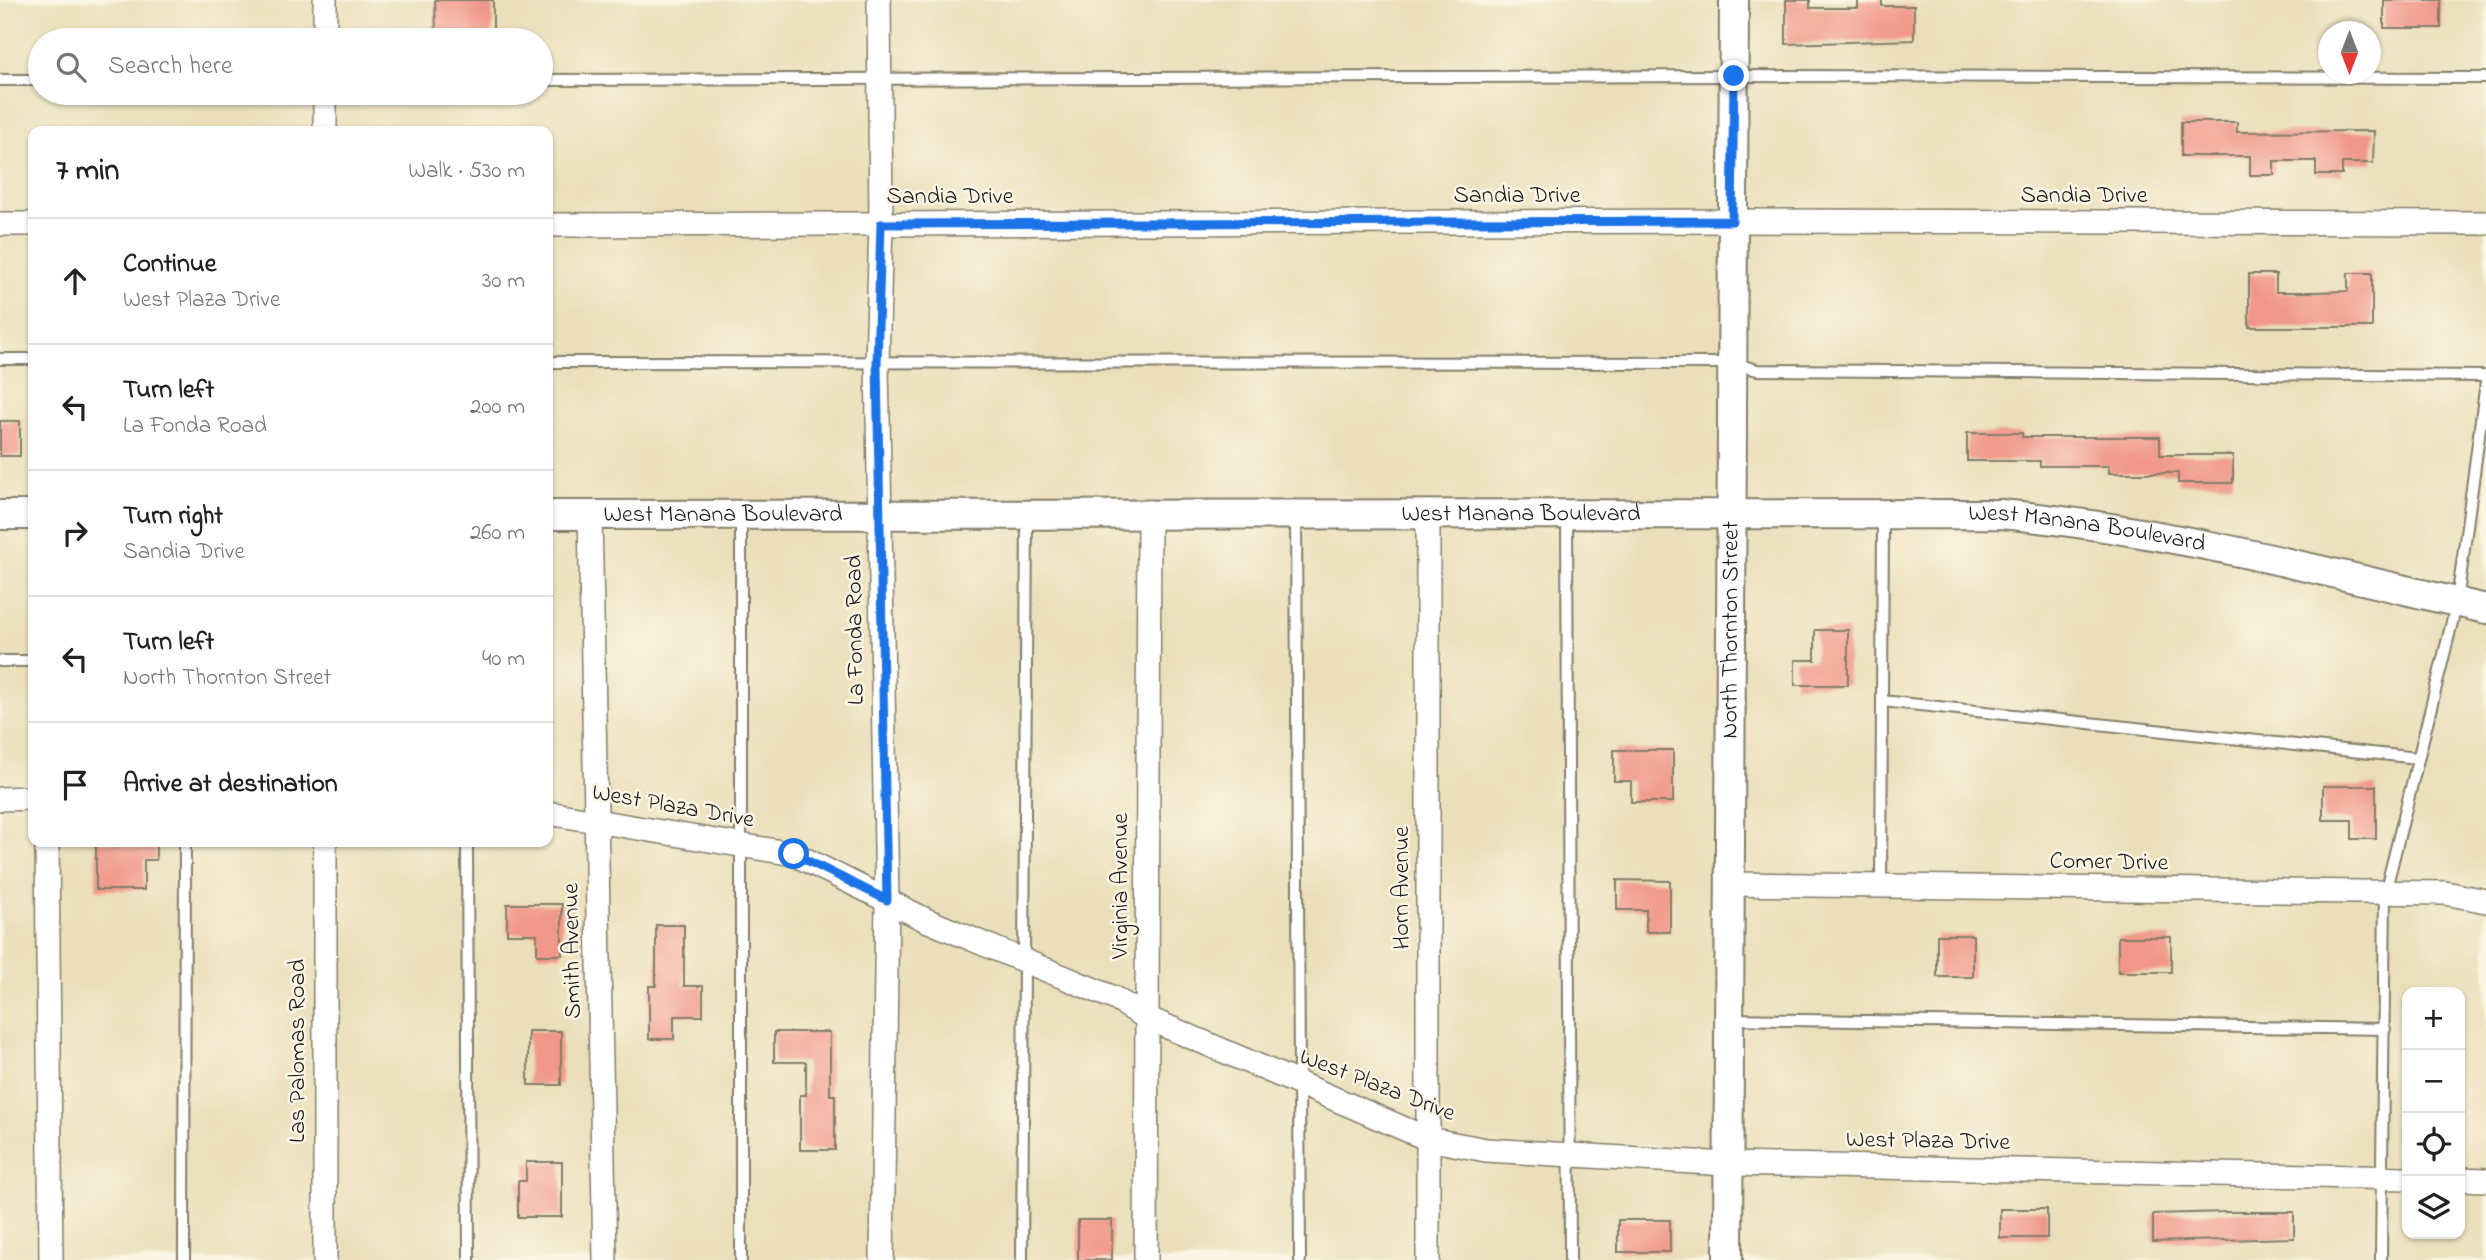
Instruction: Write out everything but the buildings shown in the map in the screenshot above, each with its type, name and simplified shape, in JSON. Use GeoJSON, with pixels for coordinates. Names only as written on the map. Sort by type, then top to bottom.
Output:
{"type":"FeatureCollection","features":[{"type":"Feature","properties":{"kind":"street"},"geometry":{"type":"LineString","coordinates":[[325,0],[325,28]]}},
{"type":"Feature","properties":{"kind":"street","name":"La Fonda Road"},"geometry":{"type":"LineString","coordinates":[[879,0],[881,224],[877,364],[887,900],[882,1260]]}},
{"type":"Feature","properties":{"kind":"street","name":"North Thornton Street"},"geometry":{"type":"LineString","coordinates":[[1728,1260],[1734,0]]}},
{"type":"Feature","properties":{"kind":"street"},"geometry":{"type":"LineString","coordinates":[[325,105],[325,126]]}},
{"type":"Feature","properties":{"kind":"street","name":"Sandia Drive"},"geometry":{"type":"LineString","coordinates":[[553,225],[1732,221],[2486,223]]}},
{"type":"Feature","properties":{"kind":"street"},"geometry":{"type":"LineString","coordinates":[[0,224],[28,224]]}},
{"type":"Feature","properties":{"kind":"street","name":"West Manana Boulevard"},"geometry":{"type":"LineString","coordinates":[[553,515],[1149,512],[1428,516],[2001,514],[2072,520],[2161,536],[2486,609]]}},
{"type":"Feature","properties":{"kind":"street","name":"Virginia Avenue"},"geometry":{"type":"LineString","coordinates":[[1146,1260],[1149,512]]}},
{"type":"Feature","properties":{"kind":"street"},"geometry":{"type":"LineString","coordinates":[[0,515],[28,515]]}},
{"type":"Feature","properties":{"kind":"street","name":"Smith Avenue"},"geometry":{"type":"LineString","coordinates":[[590,515],[605,1260]]}},
{"type":"Feature","properties":{"kind":"street","name":"Horn Avenue"},"geometry":{"type":"LineString","coordinates":[[1428,516],[1428,1260]]}},
{"type":"Feature","properties":{"kind":"street"},"geometry":{"type":"LineString","coordinates":[[0,799],[28,797]]}},
{"type":"Feature","properties":{"kind":"street","name":"West Plaza Drive"},"geometry":{"type":"LineString","coordinates":[[553,814],[794,854],[887,900],[1114,998],[1147,1018],[1428,1139],[1486,1150],[1728,1164],[2402,1178]]}},
{"type":"Feature","properties":{"kind":"street"},"geometry":{"type":"LineString","coordinates":[[47,847],[51,1260]]}},
{"type":"Feature","properties":{"kind":"street","name":"Las Palomas Road"},"geometry":{"type":"LineString","coordinates":[[325,847],[325,1260]]}},
{"type":"Feature","properties":{"kind":"street","name":"Comer Drive"},"geometry":{"type":"LineString","coordinates":[[1730,884],[2445,893],[2486,901]]}},
{"type":"Feature","properties":{"kind":"street"},"geometry":{"type":"LineString","coordinates":[[2465,1180],[2486,1180]]}},
{"type":"Feature","properties":{"kind":"lane"},"geometry":{"type":"LineString","coordinates":[[553,80],[1734,76],[2486,78]]}},
{"type":"Feature","properties":{"kind":"lane"},"geometry":{"type":"LineString","coordinates":[[0,80],[28,80]]}},
{"type":"Feature","properties":{"kind":"lane"},"geometry":{"type":"LineString","coordinates":[[0,359],[28,359]]}},
{"type":"Feature","properties":{"kind":"lane"},"geometry":{"type":"LineString","coordinates":[[553,362],[1733,363],[1757,370],[2486,376]]}},
{"type":"Feature","properties":{"kind":"lane"},"geometry":{"type":"LineString","coordinates":[[2381,1260],[2385,893],[2457,602],[2486,382]]}},
{"type":"Feature","properties":{"kind":"lane"},"geometry":{"type":"LineString","coordinates":[[1023,1260],[1027,513]]}},
{"type":"Feature","properties":{"kind":"lane"},"geometry":{"type":"LineString","coordinates":[[1881,886],[1883,513]]}},
{"type":"Feature","properties":{"kind":"lane"},"geometry":{"type":"LineString","coordinates":[[741,514],[741,1260]]}},
{"type":"Feature","properties":{"kind":"lane"},"geometry":{"type":"LineString","coordinates":[[1296,515],[1300,1260]]}},
{"type":"Feature","properties":{"kind":"lane"},"geometry":{"type":"LineString","coordinates":[[1567,515],[1570,1260]]}},
{"type":"Feature","properties":{"kind":"lane"},"geometry":{"type":"LineString","coordinates":[[0,661],[28,661]]}},
{"type":"Feature","properties":{"kind":"lane"},"geometry":{"type":"LineString","coordinates":[[1882,701],[2418,758]]}},
{"type":"Feature","properties":{"kind":"lane"},"geometry":{"type":"LineString","coordinates":[[184,1260],[185,847]]}},
{"type":"Feature","properties":{"kind":"lane"},"geometry":{"type":"LineString","coordinates":[[467,847],[469,1260]]}},
{"type":"Feature","properties":{"kind":"lane"},"geometry":{"type":"LineString","coordinates":[[1729,1019],[2385,1029]]}},
{"type":"Feature","properties":{"kind":"route"},"geometry":{"type":"LineString","coordinates":[[794,854],[887,900],[877,364],[881,224],[1732,221],[1734,76]]}}]}
